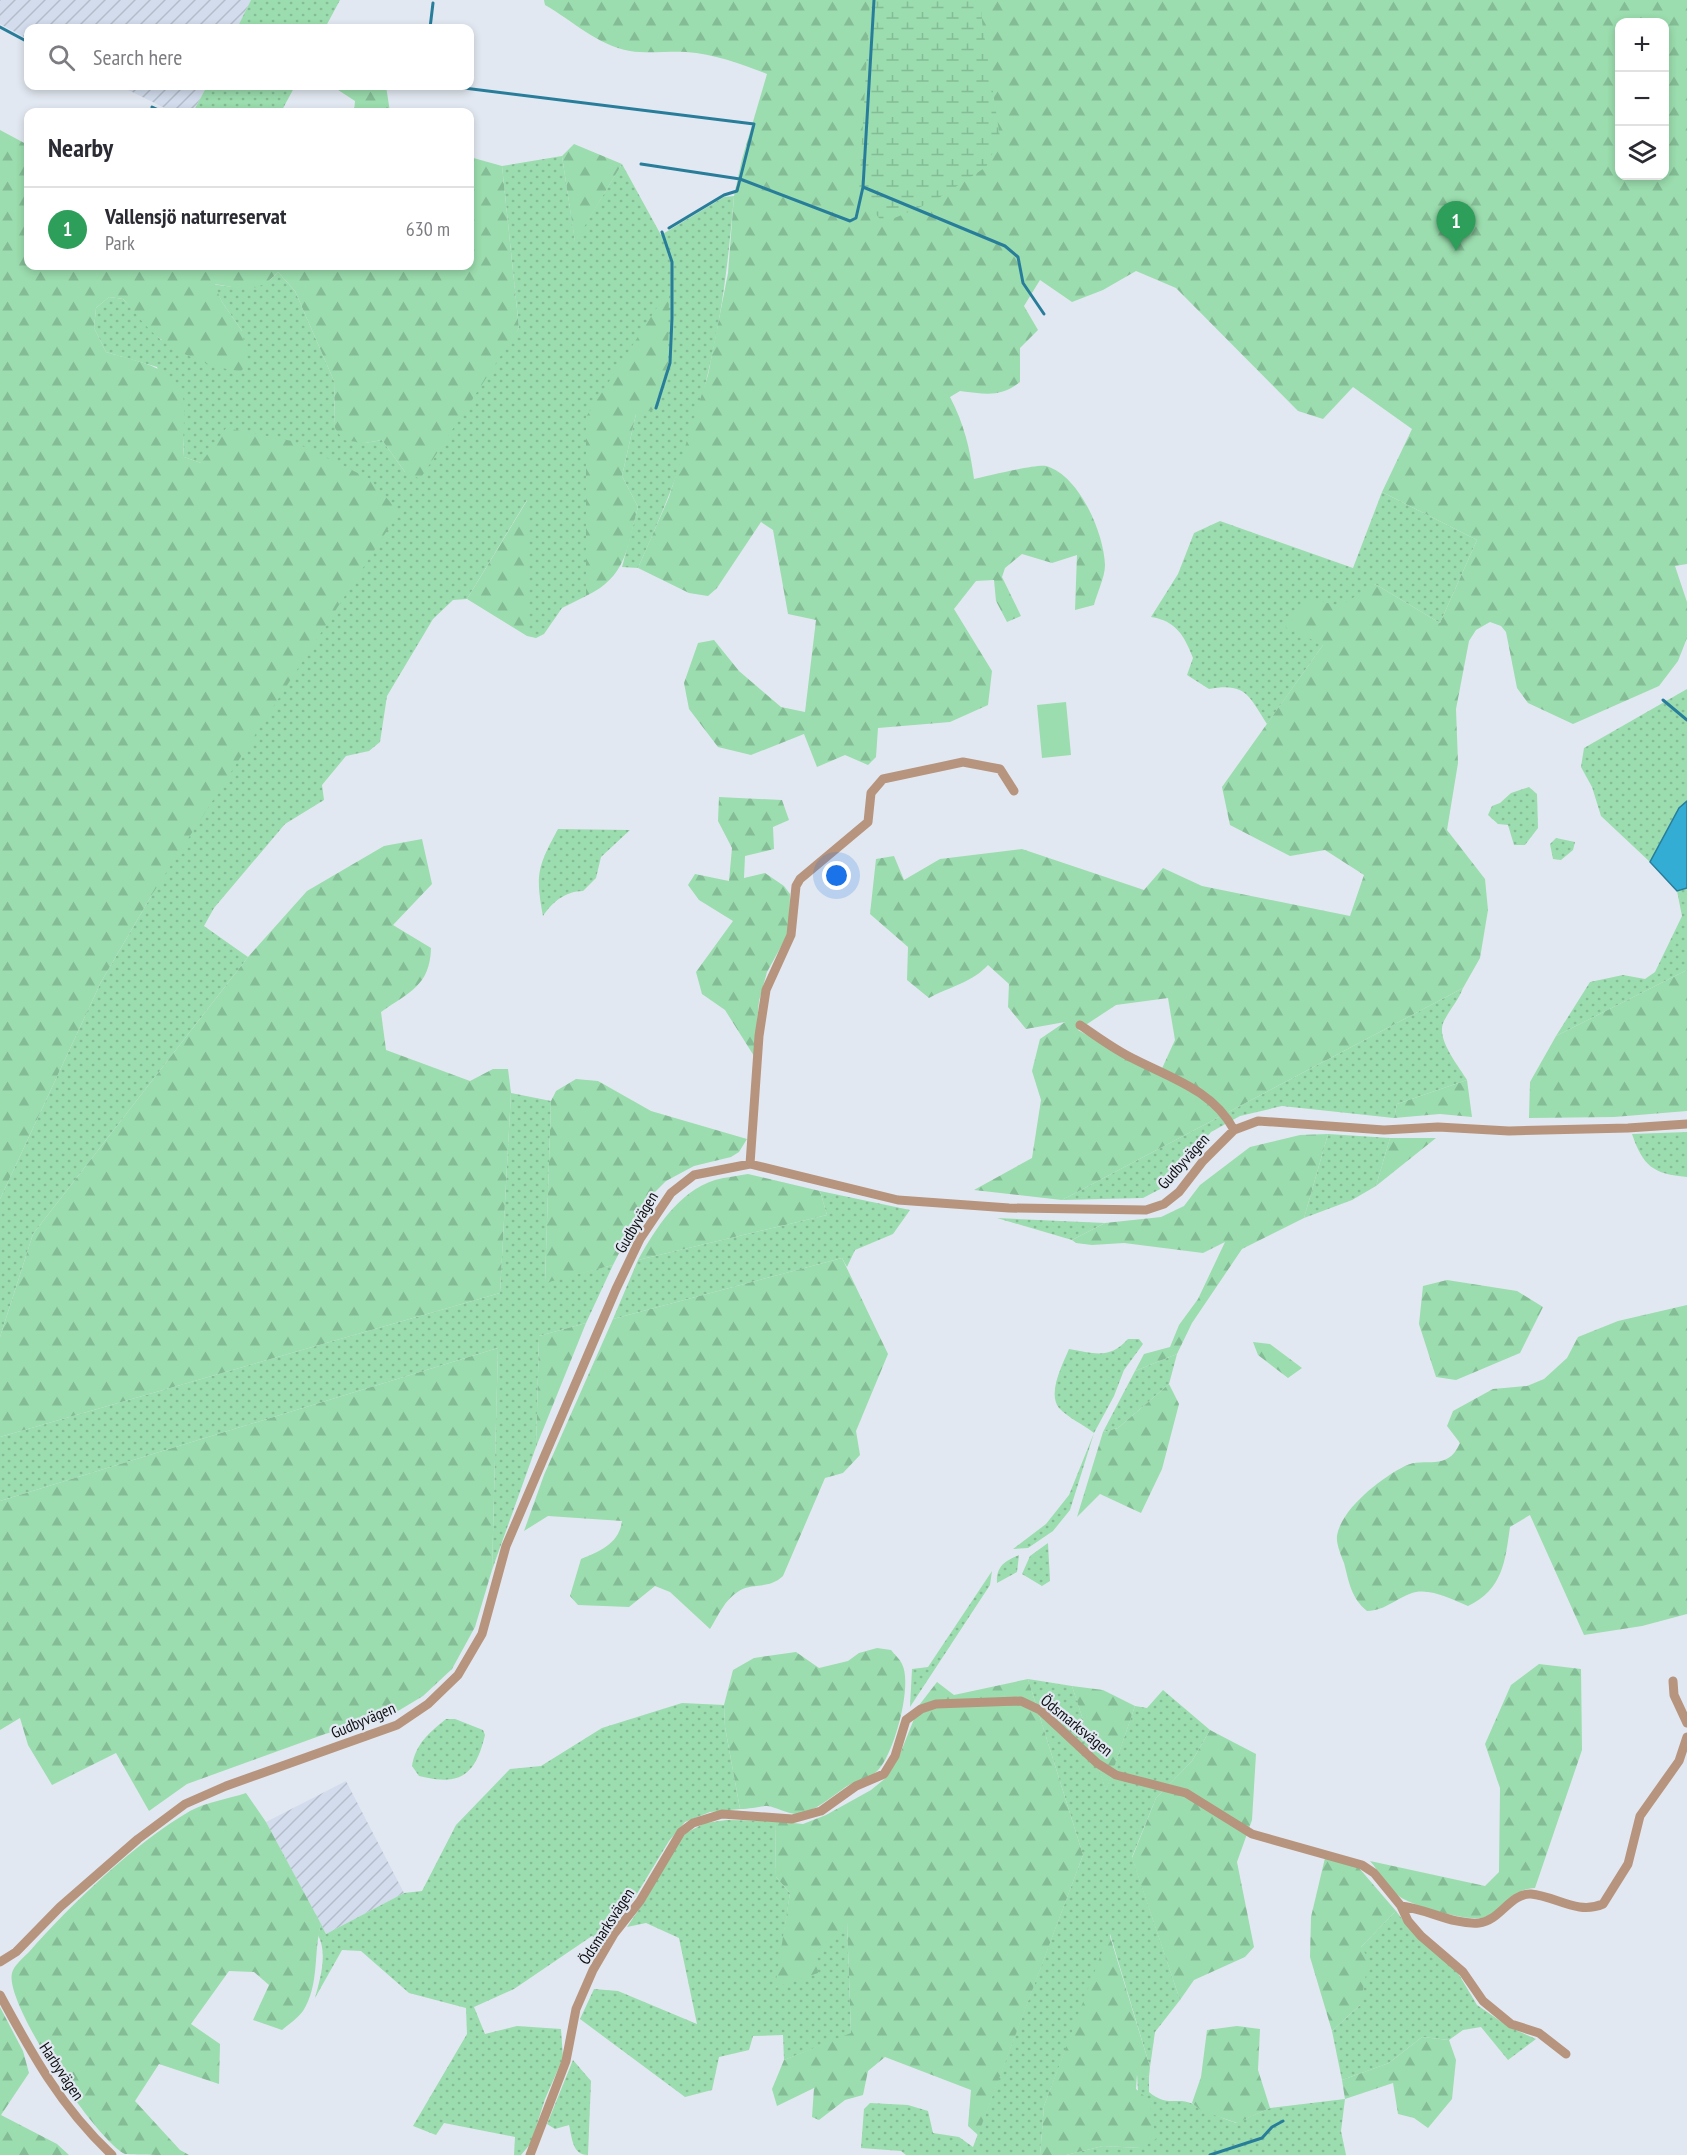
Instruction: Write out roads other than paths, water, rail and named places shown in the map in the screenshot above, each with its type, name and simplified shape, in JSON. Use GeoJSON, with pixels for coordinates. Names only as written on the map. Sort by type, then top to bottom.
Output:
{"type":"FeatureCollection","features":[{"type":"Feature","properties":{"kind":"street"},"geometry":{"type":"LineString","coordinates":[[750,1164],[759,1036],[766,990],[791,935],[795,885],[868,822],[871,793],[883,779],[951,764],[981,764],[1000,769],[1014,791]]}},
{"type":"Feature","properties":{"kind":"street"},"geometry":{"type":"LineString","coordinates":[[1080,1025],[1133,1058],[1193,1087],[1227,1118],[1234,1130]]}},
{"type":"Feature","properties":{"kind":"street","name":"Gudbyvägen"},"geometry":{"type":"LineString","coordinates":[[0,1962],[16,1952],[60,1908],[138,1839],[185,1804],[225,1786],[397,1725],[428,1704],[458,1675],[482,1634],[506,1546],[640,1239],[671,1193],[694,1175],[750,1164],[898,1200],[1009,1208],[1146,1210],[1164,1203],[1179,1192],[1203,1161],[1234,1130],[1258,1121],[1384,1130],[1438,1127],[1509,1131],[1687,1124]]}},
{"type":"Feature","properties":{"kind":"street"},"geometry":{"type":"LineString","coordinates":[[1673,1681],[1674,1695],[1687,1722]]}},
{"type":"Feature","properties":{"kind":"street","name":"Ödsmarksvägen"},"geometry":{"type":"LineString","coordinates":[[530,2155],[566,2061],[576,2009],[593,1970],[614,1934],[640,1901],[681,1832],[693,1823],[722,1814],[792,1819],[821,1811],[856,1786],[884,1774],[895,1756],[906,1720],[921,1709],[936,1704],[1021,1701],[1040,1710],[1097,1763],[1116,1775],[1186,1793],[1252,1834],[1362,1865],[1374,1873],[1401,1906],[1408,1921],[1421,1936],[1463,1972],[1483,2001],[1511,2024],[1539,2033],[1566,2054]]}},
{"type":"Feature","properties":{"kind":"street"},"geometry":{"type":"LineString","coordinates":[[1401,1906],[1416,1908],[1463,1922],[1480,1923],[1495,1917],[1522,1895],[1532,1894],[1583,1908],[1603,1904],[1628,1863],[1640,1816],[1679,1761],[1687,1737]]}},
{"type":"Feature","properties":{"kind":"street","name":"Harbyvägen"},"geometry":{"type":"LineString","coordinates":[[0,1995],[27,2046],[63,2103],[112,2155]]}},
{"type":"Feature","properties":{"kind":"water"},"geometry":{"type":"Polygon","coordinates":[[[1687,801],[1687,888],[1677,891],[1650,862],[1679,808],[1687,801]]]}},
{"type":"Feature","properties":{"kind":"waterway"},"geometry":{"type":"LineString","coordinates":[[874,0],[863,187],[1005,246],[1018,257],[1023,283],[1044,314]]}},
{"type":"Feature","properties":{"kind":"waterway"},"geometry":{"type":"LineString","coordinates":[[430,24],[433,3]]}},
{"type":"Feature","properties":{"kind":"waterway"},"geometry":{"type":"LineString","coordinates":[[0,27],[24,40]]}},
{"type":"Feature","properties":{"kind":"waterway"},"geometry":{"type":"LineString","coordinates":[[474,89],[754,124],[737,191],[724,195],[669,228]]}},
{"type":"Feature","properties":{"kind":"waterway"},"geometry":{"type":"LineString","coordinates":[[641,164],[740,179],[850,221],[856,218],[863,187]]}},
{"type":"Feature","properties":{"kind":"waterway"},"geometry":{"type":"LineString","coordinates":[[656,408],[670,363],[672,318],[672,262],[662,232]]}},
{"type":"Feature","properties":{"kind":"waterway"},"geometry":{"type":"LineString","coordinates":[[1663,700],[1687,720]]}},
{"type":"Feature","properties":{"kind":"waterway"},"geometry":{"type":"LineString","coordinates":[[1210,2155],[1262,2138],[1272,2127],[1283,2121]]}},
{"type":"Feature","properties":{"kind":"place","name":"Vallensjö naturreservat"},"geometry":{"type":"Point","coordinates":[1456,251]}}]}
